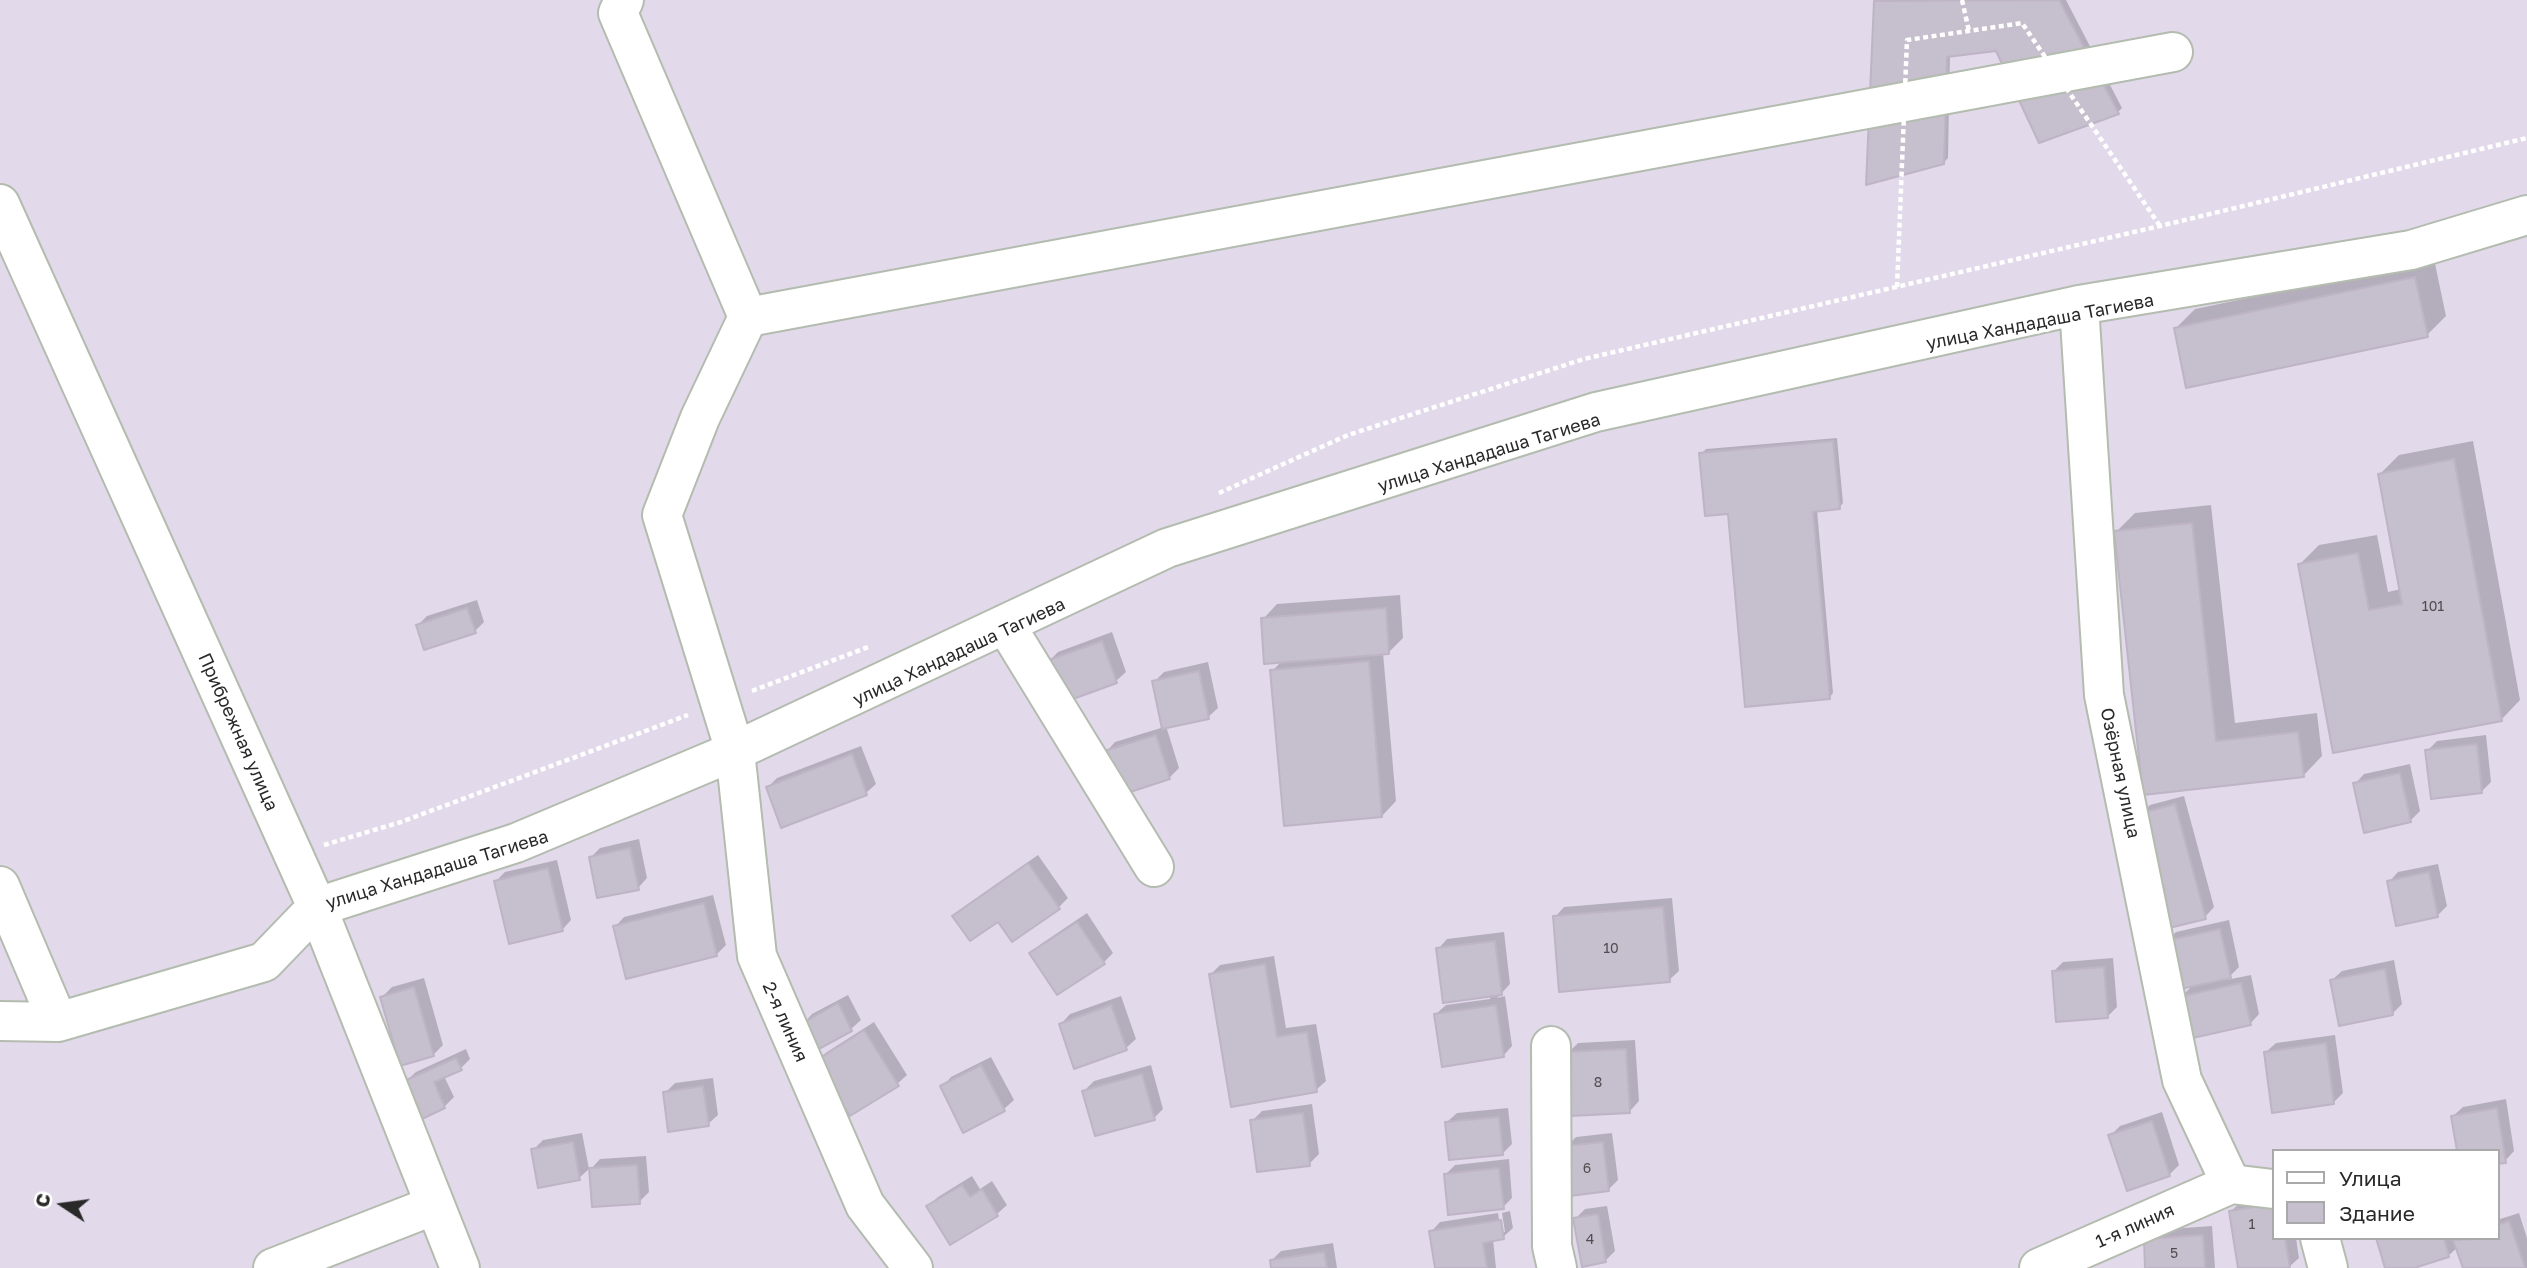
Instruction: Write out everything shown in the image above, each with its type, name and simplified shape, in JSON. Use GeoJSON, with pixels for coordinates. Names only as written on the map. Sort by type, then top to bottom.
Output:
{"type":"FeatureCollection","features":[{"type":"Feature","properties":{"kind":"street"},"geometry":{"type":"LineString","coordinates":[[624,0],[618,13],[748,317],[2173,52]]}},
{"type":"Feature","properties":{"kind":"street","name":"Прибрежная улица"},"geometry":{"type":"LineString","coordinates":[[0,204],[317,907],[460,1268]]}},
{"type":"Feature","properties":{"kind":"street","name":"улица Хандадаша Тагиева"},"geometry":{"type":"LineString","coordinates":[[317,907],[516,843],[736,754],[1167,548],[1597,412],[2079,308],[2411,250],[2527,215]]}},
{"type":"Feature","properties":{"kind":"street","name":"улица Хандадаша Тагиева"},"geometry":{"type":"LineString","coordinates":[[2079,308],[2411,257],[2527,221]]}},
{"type":"Feature","properties":{"kind":"street","name":"Озёрная улица"},"geometry":{"type":"LineString","coordinates":[[2079,308],[2104,695],[2182,1080],[2231,1184]]}},
{"type":"Feature","properties":{"kind":"street","name":"2-я линия"},"geometry":{"type":"LineString","coordinates":[[748,317],[699,418],[662,516],[736,754],[757,956],[865,1205],[913,1268]]}},
{"type":"Feature","properties":{"kind":"street"},"geometry":{"type":"LineString","coordinates":[[1006,626],[1154,867]]}},
{"type":"Feature","properties":{"kind":"street"},"geometry":{"type":"LineString","coordinates":[[0,886],[58,1023]]}},
{"type":"Feature","properties":{"kind":"street"},"geometry":{"type":"LineString","coordinates":[[0,1021],[58,1023],[264,962],[317,907]]}},
{"type":"Feature","properties":{"kind":"street"},"geometry":{"type":"LineString","coordinates":[[1551,1046],[1552,1246],[1557,1268]]}},
{"type":"Feature","properties":{"kind":"street"},"geometry":{"type":"LineString","coordinates":[[2231,1184],[2272,1189]]}},
{"type":"Feature","properties":{"kind":"street","name":"1-я линия"},"geometry":{"type":"LineString","coordinates":[[2039,1268],[2231,1184]]}},
{"type":"Feature","properties":{"kind":"street"},"geometry":{"type":"LineString","coordinates":[[273,1268],[435,1205]]}},
{"type":"Feature","properties":{"kind":"street"},"geometry":{"type":"LineString","coordinates":[[2321,1240],[2328,1268]]}},
{"type":"Feature","properties":{"kind":"path"},"geometry":{"type":"LineString","coordinates":[[1962,0],[1969,31]]}},
{"type":"Feature","properties":{"kind":"path"},"geometry":{"type":"LineString","coordinates":[[1897,287],[1907,40],[2022,23],[2160,226]]}},
{"type":"Feature","properties":{"kind":"building"},"geometry":{"type":"Polygon","coordinates":[[[2059,0],[2119,114],[2039,143],[1996,51],[1947,57],[1944,164],[1866,185],[1874,1],[2059,0]]]}},
{"type":"Feature","properties":{"kind":"building"},"geometry":{"type":"Polygon","coordinates":[[[2415,277],[2428,337],[2186,388],[2174,328],[2415,277]]]}},
{"type":"Feature","properties":{"kind":"building"},"geometry":{"type":"Polygon","coordinates":[[[1833,441],[1840,509],[1813,512],[1830,699],[1745,707],[1728,514],[1705,516],[1699,453],[1833,441]]]}},
{"type":"Feature","properties":{"kind":"building"},"geometry":{"type":"Polygon","coordinates":[[[2454,459],[2502,721],[2333,753],[2298,564],[2358,553],[2369,610],[2402,604],[2378,474],[2454,459]]]}},
{"type":"Feature","properties":{"kind":"building"},"geometry":{"type":"Polygon","coordinates":[[[2192,523],[2216,741],[2298,732],[2304,777],[2143,795],[2114,531],[2192,523]]]}},
{"type":"Feature","properties":{"kind":"building"},"geometry":{"type":"Polygon","coordinates":[[[467,608],[476,633],[424,650],[416,625],[467,608]]]}},
{"type":"Feature","properties":{"kind":"building"},"geometry":{"type":"Polygon","coordinates":[[[1386,608],[1389,654],[1264,664],[1261,618],[1386,608]]]}},
{"type":"Feature","properties":{"kind":"building"},"geometry":{"type":"Polygon","coordinates":[[[1102,641],[1117,683],[1062,703],[1046,661],[1102,641]]]}},
{"type":"Feature","properties":{"kind":"building"},"geometry":{"type":"Polygon","coordinates":[[[1369,661],[1382,817],[1284,826],[1270,670],[1369,661]]]}},
{"type":"Feature","properties":{"kind":"building"},"geometry":{"type":"Polygon","coordinates":[[[1199,671],[1209,719],[1162,729],[1152,681],[1199,671]]]}},
{"type":"Feature","properties":{"kind":"building"},"geometry":{"type":"Polygon","coordinates":[[[1156,735],[1170,779],[1118,796],[1104,751],[1156,735]]]}},
{"type":"Feature","properties":{"kind":"building"},"geometry":{"type":"Polygon","coordinates":[[[2477,744],[2482,793],[2431,799],[2425,750],[2477,744]]]}},
{"type":"Feature","properties":{"kind":"building"},"geometry":{"type":"Polygon","coordinates":[[[852,754],[867,795],[781,828],[766,787],[852,754]]]}},
{"type":"Feature","properties":{"kind":"building"},"geometry":{"type":"Polygon","coordinates":[[[2400,773],[2411,822],[2364,833],[2353,783],[2400,773]]]}},
{"type":"Feature","properties":{"kind":"building"},"geometry":{"type":"Polygon","coordinates":[[[2175,804],[2206,919],[2169,928],[2138,814],[2175,804]]]}},
{"type":"Feature","properties":{"kind":"building"},"geometry":{"type":"Polygon","coordinates":[[[630,848],[639,890],[597,898],[589,857],[630,848]]]}},
{"type":"Feature","properties":{"kind":"building"},"geometry":{"type":"Polygon","coordinates":[[[1028,863],[1060,909],[1012,942],[998,922],[970,941],[952,916],[1028,863]]]}},
{"type":"Feature","properties":{"kind":"building"},"geometry":{"type":"Polygon","coordinates":[[[548,868],[563,931],[509,944],[494,881],[548,868]]]}},
{"type":"Feature","properties":{"kind":"building"},"geometry":{"type":"Polygon","coordinates":[[[2429,872],[2438,917],[2396,926],[2387,881],[2429,872]]]}},
{"type":"Feature","properties":{"kind":"building"},"geometry":{"type":"Polygon","coordinates":[[[704,903],[717,956],[626,979],[613,926],[704,903]]]}},
{"type":"Feature","properties":{"kind":"building"},"geometry":{"type":"Polygon","coordinates":[[[1663,907],[1670,982],[1559,992],[1553,916],[1663,907]]]}},
{"type":"Feature","properties":{"kind":"building"},"geometry":{"type":"Polygon","coordinates":[[[1077,922],[1105,964],[1057,995],[1029,953],[1077,922]]]}},
{"type":"Feature","properties":{"kind":"building"},"geometry":{"type":"Polygon","coordinates":[[[2220,929],[2231,978],[2176,990],[2165,941],[2220,929]]]}},
{"type":"Feature","properties":{"kind":"building"},"geometry":{"type":"Polygon","coordinates":[[[1495,941],[1502,995],[1443,1003],[1436,948],[1495,941]]]}},
{"type":"Feature","properties":{"kind":"building"},"geometry":{"type":"Polygon","coordinates":[[[1265,964],[1277,1037],[1307,1032],[1317,1092],[1231,1107],[1209,974],[1265,964]]]}},
{"type":"Feature","properties":{"kind":"building"},"geometry":{"type":"Polygon","coordinates":[[[2104,967],[2108,1018],[2056,1022],[2052,971],[2104,967]]]}},
{"type":"Feature","properties":{"kind":"building"},"geometry":{"type":"Polygon","coordinates":[[[2385,969],[2393,1015],[2339,1026],[2330,980],[2385,969]]]}},
{"type":"Feature","properties":{"kind":"building"},"geometry":{"type":"Polygon","coordinates":[[[2241,983],[2251,1025],[2188,1039],[2179,997],[2241,983]]]}},
{"type":"Feature","properties":{"kind":"building"},"geometry":{"type":"Polygon","coordinates":[[[414,987],[434,1056],[400,1066],[380,997],[414,987]]]}},
{"type":"Feature","properties":{"kind":"building"},"geometry":{"type":"Polygon","coordinates":[[[838,1003],[852,1031],[815,1051],[801,1024],[838,1003]]]}},
{"type":"Feature","properties":{"kind":"building"},"geometry":{"type":"Polygon","coordinates":[[[1111,1005],[1127,1050],[1074,1069],[1059,1024],[1111,1005]]]}},
{"type":"Feature","properties":{"kind":"building"},"geometry":{"type":"Polygon","coordinates":[[[1496,1005],[1504,1057],[1442,1067],[1434,1014],[1496,1005]]]}},
{"type":"Feature","properties":{"kind":"building"},"geometry":{"type":"Polygon","coordinates":[[[864,1030],[899,1086],[850,1116],[815,1061],[864,1030]]]}},
{"type":"Feature","properties":{"kind":"building"},"geometry":{"type":"Polygon","coordinates":[[[2326,1043],[2334,1104],[2272,1113],[2264,1052],[2326,1043]]]}},
{"type":"Feature","properties":{"kind":"building"},"geometry":{"type":"Polygon","coordinates":[[[1626,1049],[1630,1113],[1570,1116],[1566,1052],[1626,1049]]]}},
{"type":"Feature","properties":{"kind":"building"},"geometry":{"type":"Polygon","coordinates":[[[456,1058],[462,1070],[434,1082],[445,1108],[422,1119],[404,1081],[456,1058]]]}},
{"type":"Feature","properties":{"kind":"building"},"geometry":{"type":"Polygon","coordinates":[[[981,1065],[1005,1111],[963,1133],[940,1086],[981,1065]]]}},
{"type":"Feature","properties":{"kind":"building"},"geometry":{"type":"Polygon","coordinates":[[[1142,1074],[1155,1120],[1095,1136],[1082,1091],[1142,1074]]]}},
{"type":"Feature","properties":{"kind":"building"},"geometry":{"type":"Polygon","coordinates":[[[703,1086],[709,1126],[668,1132],[663,1092],[703,1086]]]}},
{"type":"Feature","properties":{"kind":"building"},"geometry":{"type":"Polygon","coordinates":[[[2497,1108],[2506,1163],[2499,1164],[2499,1149],[2457,1149],[2451,1116],[2497,1108]]]}},
{"type":"Feature","properties":{"kind":"building"},"geometry":{"type":"Polygon","coordinates":[[[1303,1113],[1310,1166],[1257,1172],[1250,1120],[1303,1113]]]}},
{"type":"Feature","properties":{"kind":"building"},"geometry":{"type":"Polygon","coordinates":[[[1499,1117],[1503,1155],[1449,1160],[1445,1122],[1499,1117]]]}},
{"type":"Feature","properties":{"kind":"building"},"geometry":{"type":"Polygon","coordinates":[[[2152,1121],[2170,1176],[2127,1191],[2108,1135],[2152,1121]]]}},
{"type":"Feature","properties":{"kind":"building"},"geometry":{"type":"Polygon","coordinates":[[[573,1142],[580,1180],[538,1188],[531,1149],[573,1142]]]}},
{"type":"Feature","properties":{"kind":"building"},"geometry":{"type":"Polygon","coordinates":[[[1603,1142],[1609,1191],[1570,1196],[1565,1146],[1603,1142]]]}},
{"type":"Feature","properties":{"kind":"building"},"geometry":{"type":"Polygon","coordinates":[[[637,1165],[640,1204],[592,1207],[589,1168],[637,1165]]]}},
{"type":"Feature","properties":{"kind":"building"},"geometry":{"type":"Polygon","coordinates":[[[1499,1168],[1504,1209],[1448,1215],[1444,1174],[1499,1168]]]}},
{"type":"Feature","properties":{"kind":"building"},"geometry":{"type":"Polygon","coordinates":[[[962,1185],[970,1197],[982,1189],[998,1216],[950,1245],[926,1206],[962,1185]]]}},
{"type":"Feature","properties":{"kind":"building"},"geometry":{"type":"Polygon","coordinates":[[[2272,1204],[2272,1240],[2285,1240],[2290,1268],[2238,1268],[2229,1211],[2272,1204]]]}},
{"type":"Feature","properties":{"kind":"building"},"geometry":{"type":"Polygon","coordinates":[[[1598,1214],[1606,1262],[1582,1267],[1573,1218],[1598,1214]]]}},
{"type":"Feature","properties":{"kind":"building"},"geometry":{"type":"Polygon","coordinates":[[[1501,1220],[1504,1239],[1483,1243],[1487,1268],[1435,1268],[1429,1231],[1501,1220]]]}},
{"type":"Feature","properties":{"kind":"building"},"geometry":{"type":"Polygon","coordinates":[[[2509,1221],[2525,1268],[2463,1268],[2453,1240],[2499,1240],[2499,1224],[2509,1221]]]}},
{"type":"Feature","properties":{"kind":"building"},"geometry":{"type":"Polygon","coordinates":[[[2203,1235],[2205,1268],[2145,1268],[2144,1239],[2203,1235]]]}},
{"type":"Feature","properties":{"kind":"building"},"geometry":{"type":"Polygon","coordinates":[[[2377,1240],[2445,1240],[2449,1257],[2414,1268],[2385,1268],[2377,1240]]]}},
{"type":"Feature","properties":{"kind":"building"},"geometry":{"type":"Polygon","coordinates":[[[1324,1252],[1327,1268],[1271,1268],[1270,1260],[1324,1252]]]}}]}
